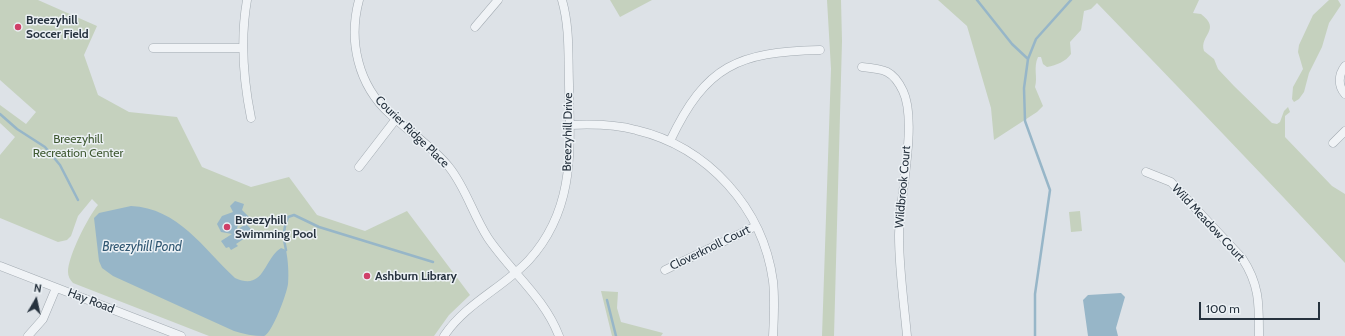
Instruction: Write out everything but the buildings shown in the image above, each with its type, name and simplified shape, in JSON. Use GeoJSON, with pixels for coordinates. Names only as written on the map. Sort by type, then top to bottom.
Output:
{"type":"FeatureCollection","features":[{"type":"Feature","properties":{"kind":"street"},"geometry":{"type":"LineString","coordinates":[[247,0],[242,48],[244,81],[251,118]]}},
{"type":"Feature","properties":{"kind":"street","name":"Courier Ridge Place"},"geometry":{"type":"LineString","coordinates":[[359,0],[354,34],[358,64],[372,93],[396,120],[430,147],[450,168],[464,190],[488,237],[544,306],[559,336]]}},
{"type":"Feature","properties":{"kind":"street"},"geometry":{"type":"LineString","coordinates":[[475,27],[498,0]]}},
{"type":"Feature","properties":{"kind":"street","name":"Breezyhill Drive"},"geometry":{"type":"LineString","coordinates":[[444,336],[472,306],[516,273],[539,247],[558,214],[568,178],[570,125],[568,35],[562,0]]}},
{"type":"Feature","properties":{"kind":"street"},"geometry":{"type":"LineString","coordinates":[[153,48],[242,48]]}},
{"type":"Feature","properties":{"kind":"street"},"geometry":{"type":"LineString","coordinates":[[670,141],[692,99],[717,74],[739,62],[766,53],[820,50]]}},
{"type":"Feature","properties":{"kind":"street"},"geometry":{"type":"LineString","coordinates":[[1345,66],[1342,70],[1339,81],[1345,94]]}},
{"type":"Feature","properties":{"kind":"street","name":"Wildbrook Court"},"geometry":{"type":"LineString","coordinates":[[862,67],[880,68],[891,72],[904,92],[907,103],[909,124],[899,235],[908,336]]}},
{"type":"Feature","properties":{"kind":"street"},"geometry":{"type":"LineString","coordinates":[[359,168],[396,120]]}},
{"type":"Feature","properties":{"kind":"street"},"geometry":{"type":"LineString","coordinates":[[570,125],[600,124],[623,127],[647,132],[670,141],[700,159],[734,191],[756,226],[764,246],[772,281],[774,336]]}},
{"type":"Feature","properties":{"kind":"street"},"geometry":{"type":"LineString","coordinates":[[1333,143],[1345,131]]}},
{"type":"Feature","properties":{"kind":"street","name":"Wild Meadow Court"},"geometry":{"type":"LineString","coordinates":[[1146,172],[1170,182],[1242,258],[1249,269],[1258,293],[1259,336]]}},
{"type":"Feature","properties":{"kind":"street","name":"Cloverknoll Court"},"geometry":{"type":"LineString","coordinates":[[665,270],[756,226]]}},
{"type":"Feature","properties":{"kind":"street","name":"Hay Road"},"geometry":{"type":"LineString","coordinates":[[0,266],[181,336]]}},
{"type":"Feature","properties":{"kind":"street"},"geometry":{"type":"LineString","coordinates":[[28,336],[43,318],[56,288]]}},
{"type":"Feature","properties":{"kind":"green space","name":"Breezyhill Recreation Center"},"geometry":{"type":"Polygon","coordinates":[[[0,0],[38,0],[97,26],[84,55],[98,95],[129,112],[177,117],[202,167],[251,187],[289,177],[317,215],[365,231],[407,211],[470,295],[449,315],[434,336],[209,336],[73,283],[68,275],[71,256],[89,218],[98,205],[92,199],[78,216],[71,236],[67,240],[58,242],[0,218],[0,155],[15,137],[0,123],[0,105],[26,124],[36,112],[0,80],[0,0]]]}},
{"type":"Feature","properties":{"kind":"green space"},"geometry":{"type":"Polygon","coordinates":[[[610,0],[652,0],[620,17],[610,0]]]}},
{"type":"Feature","properties":{"kind":"green space"},"geometry":{"type":"Polygon","coordinates":[[[827,0],[841,0],[842,41],[834,336],[822,336],[831,69],[827,0]]]}},
{"type":"Feature","properties":{"kind":"green space"},"geometry":{"type":"Polygon","coordinates":[[[938,0],[1199,0],[1193,13],[1201,14],[1210,24],[1210,29],[1203,45],[1204,51],[1214,59],[1218,69],[1234,86],[1272,123],[1277,124],[1280,122],[1284,111],[1288,107],[1290,112],[1285,116],[1285,137],[1332,186],[1345,194],[1345,263],[1097,3],[1091,9],[1084,11],[1081,30],[1070,42],[1071,54],[1066,59],[1047,67],[1043,64],[1041,57],[1038,57],[1035,87],[1043,106],[1037,112],[994,140],[991,108],[967,26],[938,0]]]}},
{"type":"Feature","properties":{"kind":"green space"},"geometry":{"type":"Polygon","coordinates":[[[1329,0],[1338,0],[1341,5],[1329,23],[1322,47],[1309,73],[1304,92],[1299,99],[1294,102],[1292,99],[1293,87],[1303,69],[1298,52],[1299,45],[1313,15],[1329,0]]]}},
{"type":"Feature","properties":{"kind":"green space"},"geometry":{"type":"Polygon","coordinates":[[[1080,211],[1082,231],[1071,232],[1069,212],[1080,211]]]}},
{"type":"Feature","properties":{"kind":"green space"},"geometry":{"type":"Polygon","coordinates":[[[601,291],[618,292],[617,308],[621,322],[663,333],[661,336],[612,336],[601,291]]]}},
{"type":"Feature","properties":{"kind":"water","name":"Breezyhill Swimming Pool"},"geometry":{"type":"Polygon","coordinates":[[[235,201],[244,204],[242,210],[250,218],[250,221],[239,222],[237,228],[238,229],[246,224],[252,230],[250,232],[251,234],[236,244],[238,246],[231,250],[229,247],[226,248],[221,241],[232,234],[221,232],[217,224],[222,216],[233,212],[230,206],[235,201]]]}},
{"type":"Feature","properties":{"kind":"water","name":"Breezyhill Pond"},"geometry":{"type":"Polygon","coordinates":[[[131,206],[148,208],[163,214],[176,222],[189,232],[235,278],[244,281],[251,281],[256,278],[261,274],[277,251],[281,248],[286,250],[288,262],[287,289],[279,313],[267,334],[264,336],[256,336],[234,331],[113,276],[102,268],[99,261],[94,218],[99,213],[131,206]]]}},
{"type":"Feature","properties":{"kind":"water"},"geometry":{"type":"Polygon","coordinates":[[[1121,293],[1125,297],[1116,328],[1118,336],[1088,336],[1083,300],[1088,295],[1121,293]]]}},
{"type":"Feature","properties":{"kind":"waterway"},"geometry":{"type":"LineString","coordinates":[[977,0],[1012,44],[1028,59],[1024,88],[1025,121],[1050,190],[1035,294],[1035,336]]}},
{"type":"Feature","properties":{"kind":"waterway"},"geometry":{"type":"LineString","coordinates":[[1028,59],[1036,39],[1071,0]]}},
{"type":"Feature","properties":{"kind":"waterway"},"geometry":{"type":"LineString","coordinates":[[0,114],[17,129],[45,147],[60,165],[78,200]]}},
{"type":"Feature","properties":{"kind":"waterway"},"geometry":{"type":"LineString","coordinates":[[286,250],[284,230],[288,217],[294,215],[319,227],[433,262]]}},
{"type":"Feature","properties":{"kind":"waterway"},"geometry":{"type":"LineString","coordinates":[[607,300],[616,336]]}},
{"type":"Feature","properties":{"kind":"place","name":"Breezyhill Soccer Field"},"geometry":{"type":"Point","coordinates":[18,27]}},
{"type":"Feature","properties":{"kind":"place","name":"Breezyhill Swimming Pool"},"geometry":{"type":"Point","coordinates":[227,227]}},
{"type":"Feature","properties":{"kind":"place","name":"Ashburn Library"},"geometry":{"type":"Point","coordinates":[367,276]}}]}
